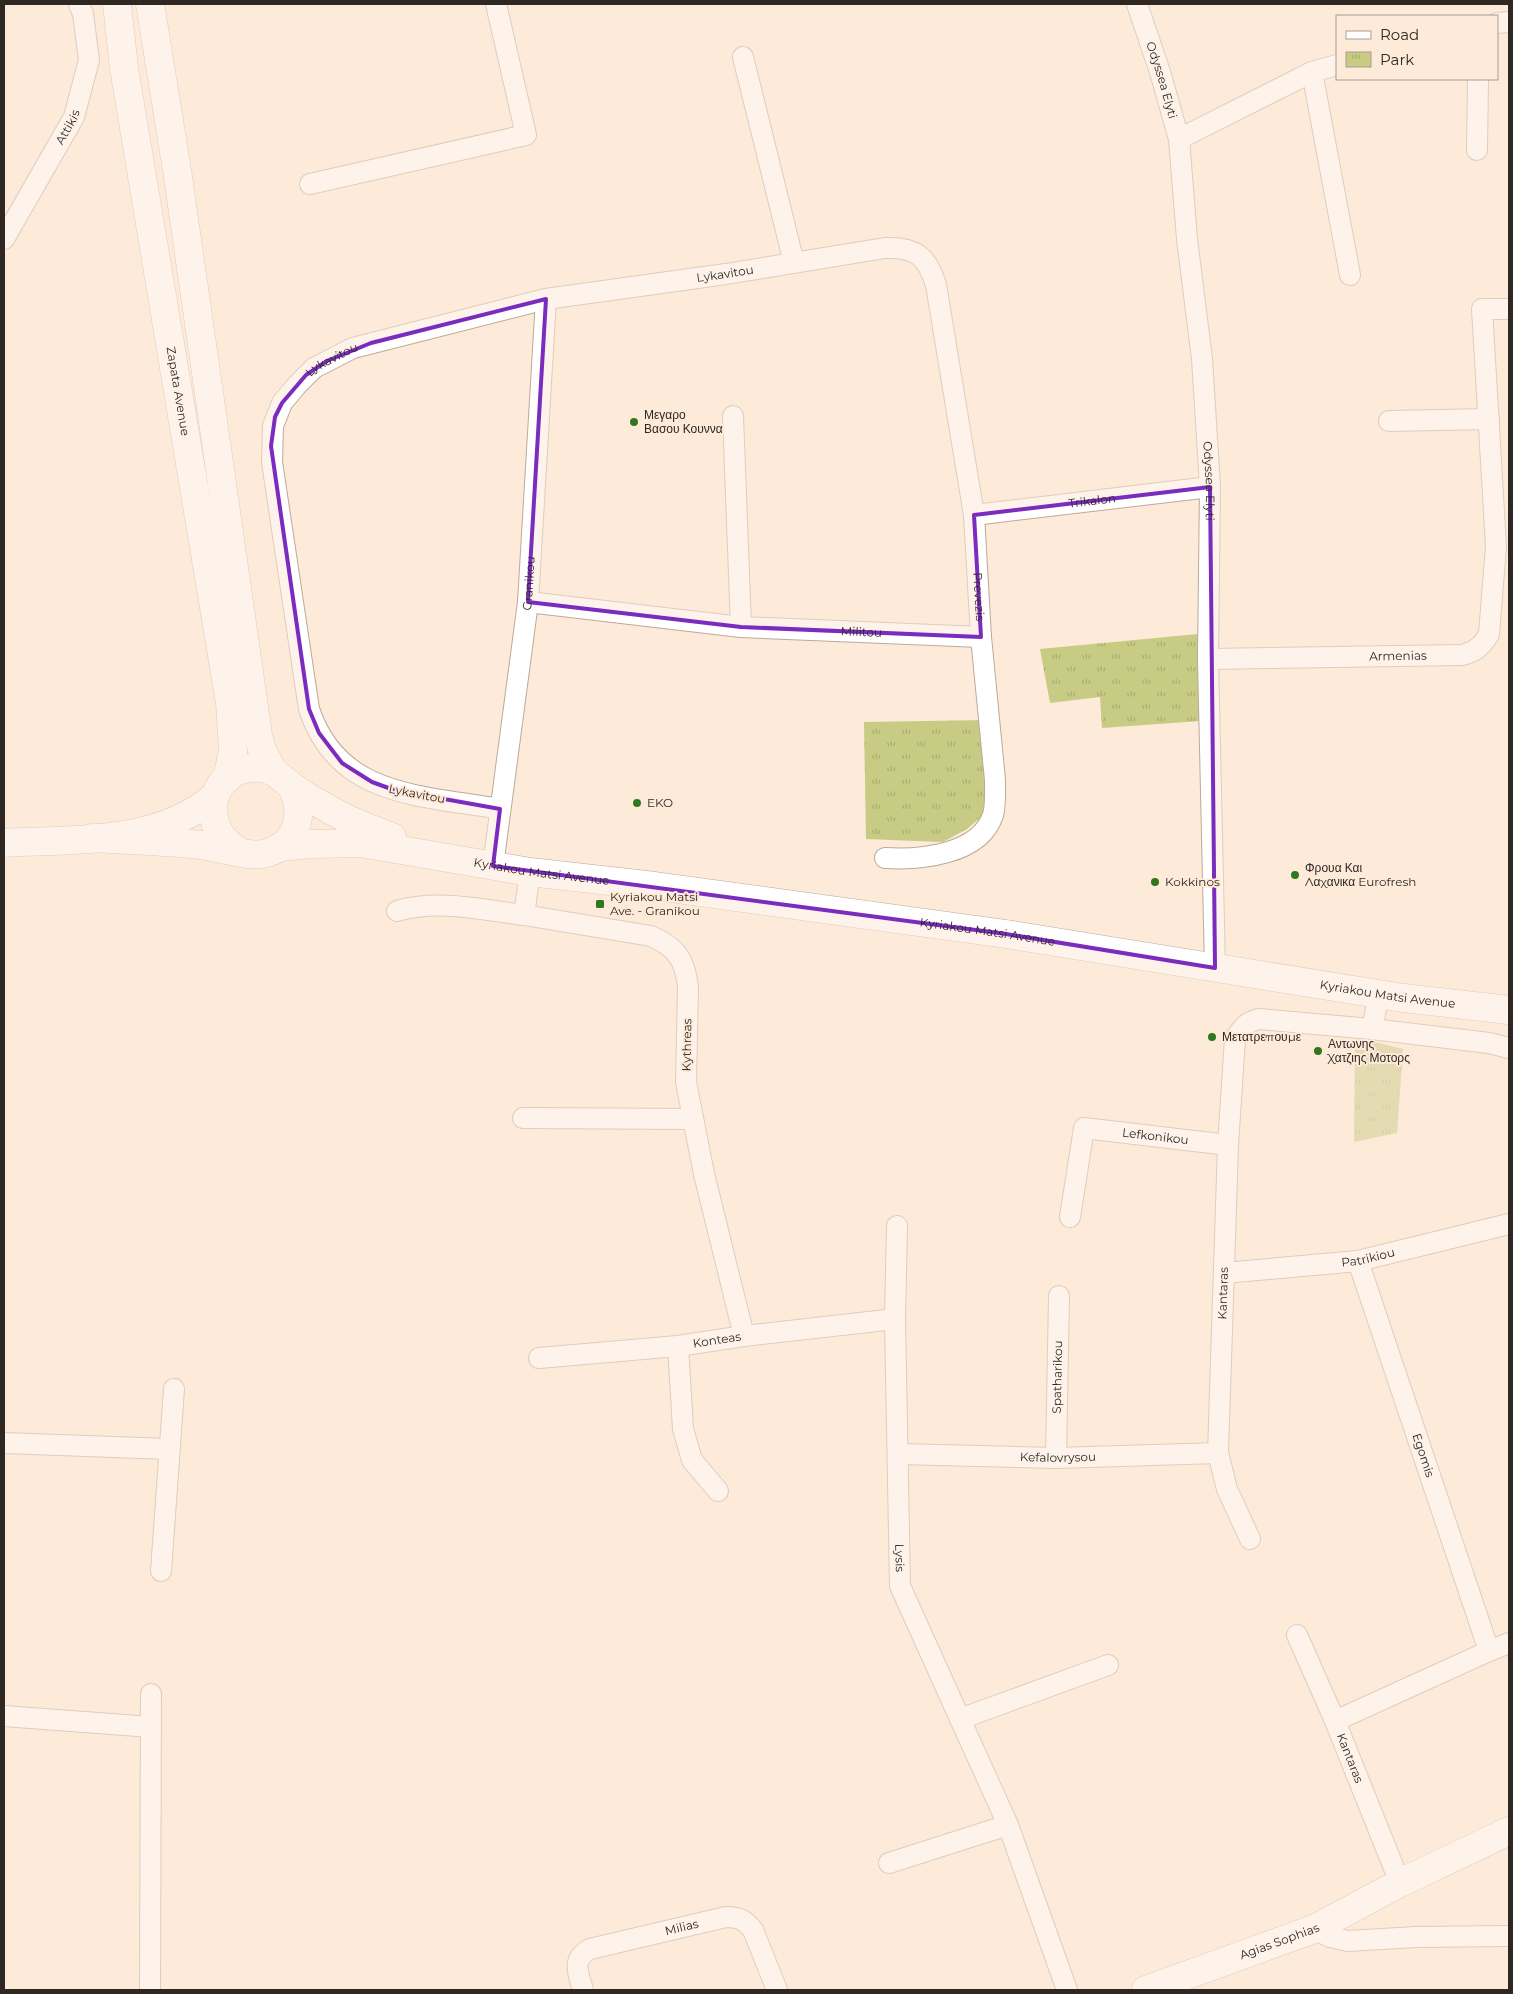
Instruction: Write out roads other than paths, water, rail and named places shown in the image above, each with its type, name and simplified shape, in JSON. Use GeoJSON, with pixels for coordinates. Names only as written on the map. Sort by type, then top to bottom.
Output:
{"type":"FeatureCollection","features":[{"type":"Feature","properties":{"kind":"main road","name":"Zapata Avenue"},"geometry":{"type":"LineString","coordinates":[[117,4],[124,68],[230,703],[232,751],[221,788]]}},
{"type":"Feature","properties":{"kind":"main road"},"geometry":{"type":"LineString","coordinates":[[150,4],[177,170],[258,735],[262,750],[297,797],[299,808],[298,820],[288,840],[280,847]]}},
{"type":"Feature","properties":{"kind":"main road","name":"Kyriakou Matsi Avenue"},"geometry":{"type":"LineString","coordinates":[[4,843],[92,838],[133,833],[171,823],[191,814],[237,772],[249,768],[261,768],[349,820],[390,836],[465,860]]}},
{"type":"Feature","properties":{"kind":"main road"},"geometry":{"type":"LineString","coordinates":[[221,788],[212,807],[216,828],[221,838],[238,851]]}},
{"type":"Feature","properties":{"kind":"main road","name":"Kyriakou Matsi Avenue"},"geometry":{"type":"LineString","coordinates":[[92,838],[171,842],[260,855],[280,847],[336,842],[360,843],[530,872],[655,886],[1006,934],[1379,994],[1509,1010]]}},
{"type":"Feature","properties":{"kind":"main road"},"geometry":{"type":"LineString","coordinates":[[1314,1929],[1400,1883],[1509,1831]]}},
{"type":"Feature","properties":{"kind":"main road","name":"Agias Sophias"},"geometry":{"type":"LineString","coordinates":[[1146,1990],[1314,1929]]}},
{"type":"Feature","properties":{"kind":"street","name":"Attikis"},"geometry":{"type":"LineString","coordinates":[[4,240],[9,217],[74,117],[89,60],[83,14],[79,4]]}},
{"type":"Feature","properties":{"kind":"street"},"geometry":{"type":"LineString","coordinates":[[310,184],[526,135],[496,4]]}},
{"type":"Feature","properties":{"kind":"street","name":"Odyssea Elyti"},"geometry":{"type":"LineString","coordinates":[[1136,4],[1160,72],[1180,139],[1187,239],[1202,359],[1210,487],[1208,659],[1215,968]]}},
{"type":"Feature","properties":{"kind":"street"},"geometry":{"type":"LineString","coordinates":[[743,57],[794,262]]}},
{"type":"Feature","properties":{"kind":"street"},"geometry":{"type":"LineString","coordinates":[[1180,139],[1312,72],[1336,65]]}},
{"type":"Feature","properties":{"kind":"street"},"geometry":{"type":"LineString","coordinates":[[1312,72],[1350,275]]}},
{"type":"Feature","properties":{"kind":"street"},"geometry":{"type":"LineString","coordinates":[[1476,150],[1478,80]]}},
{"type":"Feature","properties":{"kind":"street","name":"Lykavitou"},"geometry":{"type":"LineString","coordinates":[[500,809],[400,792],[372,782],[342,763],[319,734],[309,709],[272,462],[272,434],[275,417],[289,394],[310,372],[339,354],[371,342],[546,299],[892,247],[913,251],[925,259]]}},
{"type":"Feature","properties":{"kind":"street","name":"Prevezis"},"geometry":{"type":"LineString","coordinates":[[885,858],[916,859],[951,851],[976,838],[991,819],[994,808],[995,780],[981,637],[974,515],[936,285],[925,259]]}},
{"type":"Feature","properties":{"kind":"street","name":"Granikou"},"geometry":{"type":"LineString","coordinates":[[493,866],[528,602],[546,299]]}},
{"type":"Feature","properties":{"kind":"street","name":"Armenias"},"geometry":{"type":"LineString","coordinates":[[1208,659],[1452,655],[1472,653],[1483,644],[1489,634],[1496,546],[1482,309],[1509,309]]}},
{"type":"Feature","properties":{"kind":"street"},"geometry":{"type":"LineString","coordinates":[[733,416],[741,627]]}},
{"type":"Feature","properties":{"kind":"street"},"geometry":{"type":"LineString","coordinates":[[1389,421],[1488,419]]}},
{"type":"Feature","properties":{"kind":"street","name":"Trikalon"},"geometry":{"type":"LineString","coordinates":[[974,515],[1210,487]]}},
{"type":"Feature","properties":{"kind":"street","name":"Militou"},"geometry":{"type":"LineString","coordinates":[[528,602],[741,627],[981,637]]}},
{"type":"Feature","properties":{"kind":"street"},"geometry":{"type":"LineString","coordinates":[[524,915],[530,872]]}},
{"type":"Feature","properties":{"kind":"street","name":"Kythreas"},"geometry":{"type":"LineString","coordinates":[[397,910],[414,906],[443,904],[524,915],[637,932],[665,942],[674,950],[682,961],[687,974],[686,1082],[704,1174],[744,1336]]}},
{"type":"Feature","properties":{"kind":"street"},"geometry":{"type":"LineString","coordinates":[[1379,994],[1372,1029],[1489,1043],[1509,1048]]}},
{"type":"Feature","properties":{"kind":"street","name":"Kantaras"},"geometry":{"type":"LineString","coordinates":[[1250,1539],[1227,1489],[1218,1453],[1228,1145],[1235,1039],[1242,1028],[1250,1022],[1259,1019],[1372,1029]]}},
{"type":"Feature","properties":{"kind":"street"},"geometry":{"type":"LineString","coordinates":[[523,1118],[693,1119]]}},
{"type":"Feature","properties":{"kind":"street","name":"Lefkonikou"},"geometry":{"type":"LineString","coordinates":[[1070,1217],[1084,1128],[1228,1145]]}},
{"type":"Feature","properties":{"kind":"street","name":"Patrikiou"},"geometry":{"type":"LineString","coordinates":[[1224,1273],[1358,1261],[1509,1224]]}},
{"type":"Feature","properties":{"kind":"street","name":"Lysis"},"geometry":{"type":"LineString","coordinates":[[898,1226],[895,1319],[900,1586],[1008,1826],[1067,1990]]}},
{"type":"Feature","properties":{"kind":"street","name":"Egomis"},"geometry":{"type":"LineString","coordinates":[[1358,1261],[1489,1650]]}},
{"type":"Feature","properties":{"kind":"street","name":"Spatharikou"},"geometry":{"type":"LineString","coordinates":[[1056,1458],[1059,1296]]}},
{"type":"Feature","properties":{"kind":"street","name":"Konteas"},"geometry":{"type":"LineString","coordinates":[[539,1358],[678,1346],[744,1336],[895,1319]]}},
{"type":"Feature","properties":{"kind":"street"},"geometry":{"type":"LineString","coordinates":[[678,1346],[683,1429],[692,1460],[718,1491]]}},
{"type":"Feature","properties":{"kind":"street"},"geometry":{"type":"LineString","coordinates":[[161,1571],[174,1389]]}},
{"type":"Feature","properties":{"kind":"street"},"geometry":{"type":"LineString","coordinates":[[4,1443],[169,1449]]}},
{"type":"Feature","properties":{"kind":"street","name":"Kefalovrysou"},"geometry":{"type":"LineString","coordinates":[[899,1454],[1056,1458],[1218,1453]]}},
{"type":"Feature","properties":{"kind":"street","name":"Kantaras"},"geometry":{"type":"LineString","coordinates":[[1297,1635],[1335,1721],[1400,1883]]}},
{"type":"Feature","properties":{"kind":"street"},"geometry":{"type":"LineString","coordinates":[[1335,1721],[1489,1650],[1509,1643]]}},
{"type":"Feature","properties":{"kind":"street"},"geometry":{"type":"LineString","coordinates":[[960,1719],[1108,1666]]}},
{"type":"Feature","properties":{"kind":"street"},"geometry":{"type":"LineString","coordinates":[[150,1990],[151,1694]]}},
{"type":"Feature","properties":{"kind":"street"},"geometry":{"type":"LineString","coordinates":[[4,1716],[151,1728]]}},
{"type":"Feature","properties":{"kind":"street"},"geometry":{"type":"LineString","coordinates":[[889,1864],[1008,1826]]}},
{"type":"Feature","properties":{"kind":"street","name":"Milias"},"geometry":{"type":"LineString","coordinates":[[583,1990],[577,1962],[580,1954],[590,1949],[726,1917],[741,1919],[753,1930],[777,1990]]}},
{"type":"Feature","properties":{"kind":"street","name":"Agias Sophias"},"geometry":{"type":"LineString","coordinates":[[1314,1929],[1330,1937],[1348,1941],[1416,1937],[1509,1936]]}},
{"type":"Feature","properties":{"kind":"place","name":"Μεγαρο Βασου Κουννα"},"geometry":{"type":"Point","coordinates":[634,422]}},
{"type":"Feature","properties":{"kind":"place","name":"EKO"},"geometry":{"type":"Point","coordinates":[637,803]}},
{"type":"Feature","properties":{"kind":"place","name":"Φρουα Και Λαχανικα Eurofresh"},"geometry":{"type":"Point","coordinates":[1295,875]}},
{"type":"Feature","properties":{"kind":"place","name":"Kokkinos"},"geometry":{"type":"Point","coordinates":[1155,882]}},
{"type":"Feature","properties":{"kind":"place","name":"Kyriakou Matsi Ave. - Granikou"},"geometry":{"type":"Point","coordinates":[600,904]}},
{"type":"Feature","properties":{"kind":"place","name":"Μετατρεπουμε"},"geometry":{"type":"Point","coordinates":[1212,1037]}},
{"type":"Feature","properties":{"kind":"place","name":"Αντωνης Χατζιης Μοτορς"},"geometry":{"type":"Point","coordinates":[1318,1051]}}]}
